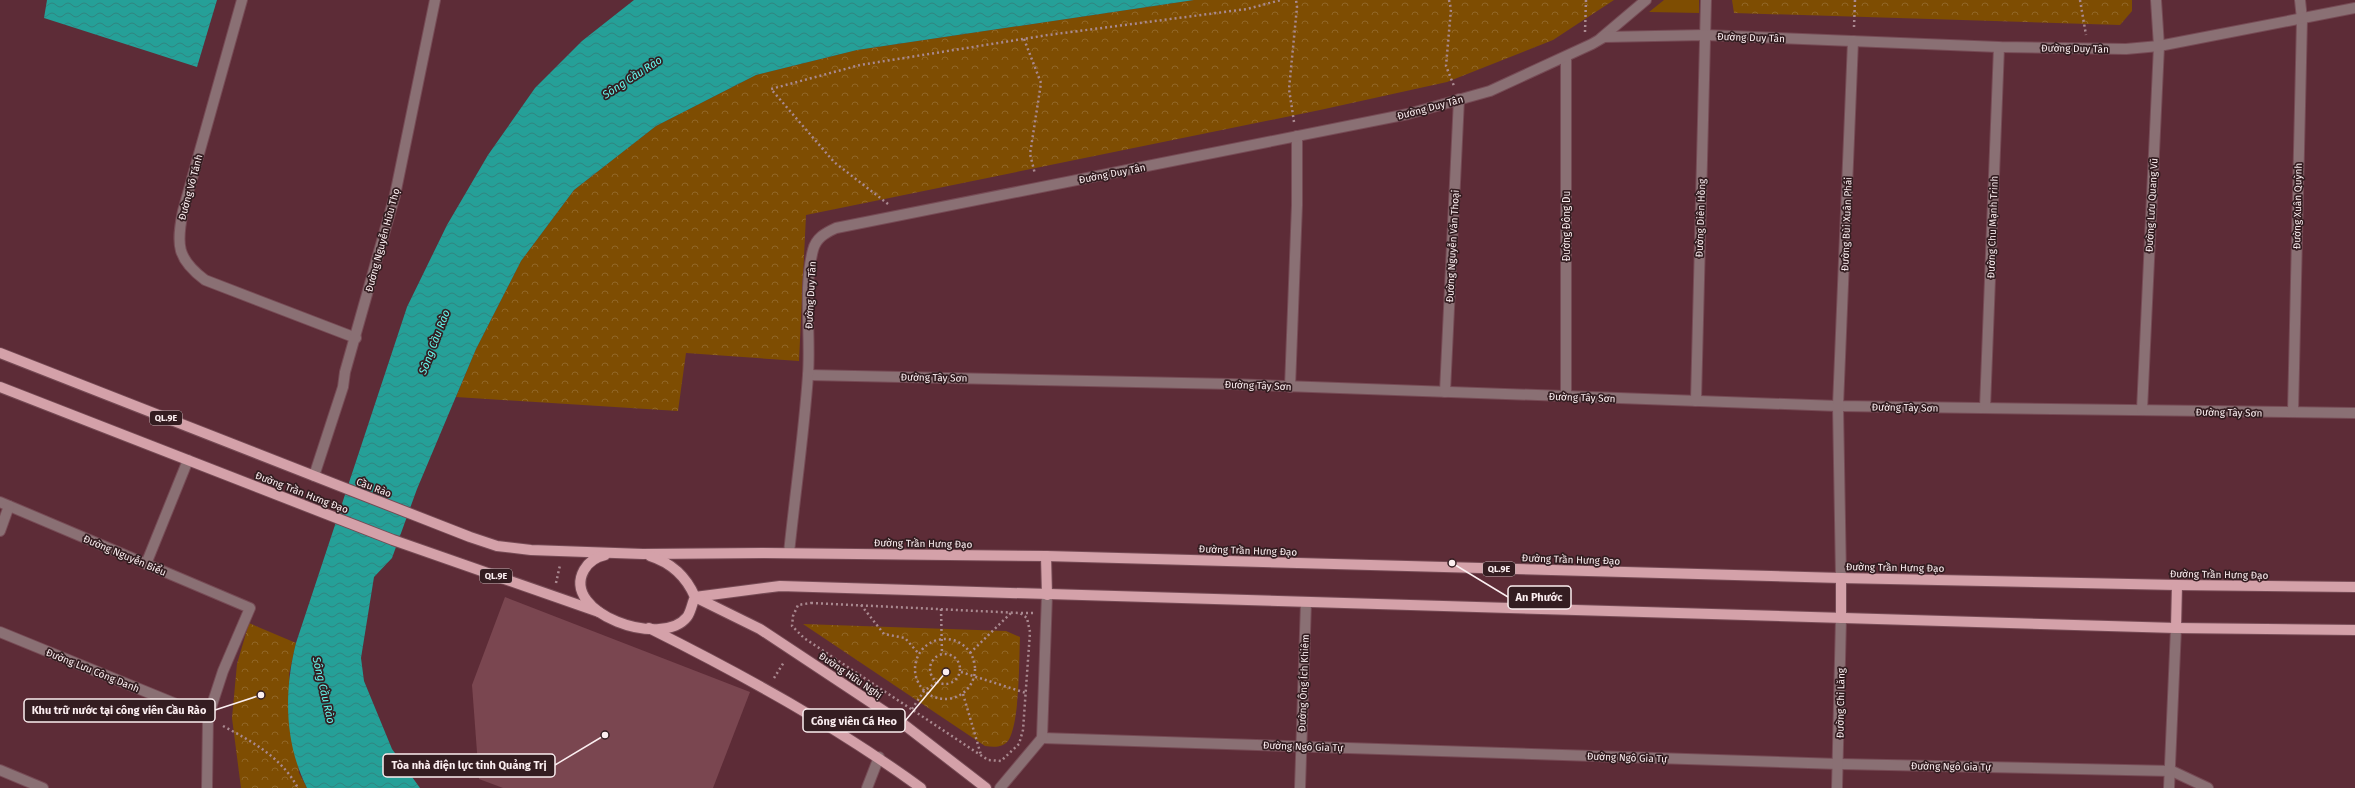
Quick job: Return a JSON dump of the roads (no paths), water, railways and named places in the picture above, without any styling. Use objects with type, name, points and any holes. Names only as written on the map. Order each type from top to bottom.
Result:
[{"type":"main road","name":"Đường Trần Hưng Đạo","points":[[0,352],[333,484]]},
{"type":"main road","name":"Đường Trần Hưng Đạo","points":[[0,387],[322,513],[393,540],[599,612],[622,624],[663,629],[681,623],[688,616],[694,597],[689,584],[681,573],[670,565],[643,554]]},
{"type":"main road","name":"Cầu Rào","points":[[333,484],[407,513]]},
{"type":"main road","name":"Đường Trần Hưng Đạo","points":[[407,513],[497,546],[613,553],[1046,556],[2176,586],[2355,587]]},
{"type":"main road","name":"Đường Trần Hưng Đạo","points":[[599,612],[591,605],[582,589],[581,581],[583,572],[588,564],[597,557],[613,553]]},
{"type":"main road","points":[[1046,556],[1047,595]]},
{"type":"main road","points":[[1841,618],[1842,578]]},
{"type":"main road","points":[[694,597],[780,586],[2176,628],[2355,630]]},
{"type":"main road","points":[[2176,586],[2176,628]]},
{"type":"main road","name":"Đường Hữu Nghị","points":[[694,597],[760,629],[902,723],[986,788]]},
{"type":"main road","points":[[649,628],[722,664],[879,757],[921,788]]},
{"type":"street","name":"Đường Võ Tánh","points":[[242,0],[183,211],[179,230],[183,257],[189,268],[205,280],[356,338]]},
{"type":"street","name":"Đường Nguyễn Hữu Thọ","points":[[314,476],[343,387],[345,372],[356,338],[394,195],[435,0]]},
{"type":"street","points":[[1598,40],[1646,0]]},
{"type":"street","name":"Đường Diên Hồng","points":[[1696,401],[1706,0]]},
{"type":"street","name":"Đường Lưu Quang Vũ","points":[[2142,410],[2159,46],[2156,0]]},
{"type":"street","name":"Đường Xuân Quỳnh","points":[[2293,412],[2302,19],[2300,0]]},
{"type":"street","name":"Đường Duy Tân","points":[[789,554],[808,375],[810,277],[813,251],[816,241],[824,234],[836,228],[1373,122],[1459,100],[1490,90],[1566,57],[1604,37],[1705,35],[1999,47],[2126,49],[2159,46],[2355,8]]},
{"type":"street","name":"Đường Bùi Xuân Phái","points":[[1842,578],[1838,406],[1853,41]]},
{"type":"street","name":"Đường Chu Mạnh Trinh","points":[[1985,408],[1999,47]]},
{"type":"street","name":"Đường Đông Du","points":[[1566,57],[1566,396]]},
{"type":"street","name":"Đường Nguyễn Văn Thoại","points":[[1445,392],[1459,100]]},
{"type":"street","points":[[1290,387],[1297,205],[1297,136]]},
{"type":"street","name":"Đường Tây Sơn","points":[[808,375],[1290,387],[1838,406],[2355,413]]},
{"type":"street","points":[[146,564],[188,460]]},
{"type":"street","points":[[0,531],[5,504]]},
{"type":"street","name":"Đường Nguyễn Biểu","points":[[5,504],[250,608],[223,670],[208,717]]},
{"type":"street","points":[[1000,788],[1042,738],[1047,595]]},
{"type":"street","name":"Đường Ông Ích Khiêm","points":[[1300,788],[1306,602]]},
{"type":"street","name":"Đường Chi Lăng","points":[[1837,788],[1839,764],[1841,618]]},
{"type":"street","points":[[2169,788],[2172,770],[2176,628]]},
{"type":"street","name":"Đường Lưu Công Danh","points":[[0,632],[208,717]]},
{"type":"street","points":[[207,788],[208,717]]},
{"type":"street","name":"Đường Ngô Gia Tự","points":[[1042,738],[1839,764],[2172,770],[2208,788]]},
{"type":"street","points":[[867,788],[879,757]]},
{"type":"street","points":[[0,770],[43,788]]},
{"type":"water","points":[[47,0],[217,0],[197,67],[44,18]]},
{"type":"water","name":"Sông Cầu Rào","points":[[634,0],[1194,0],[857,50],[756,75],[656,126],[574,190],[521,261],[476,349],[417,489],[392,558],[374,577],[361,658],[364,681],[392,749],[420,788],[307,788],[299,771],[290,735],[288,698],[292,661],[296,643],[407,307],[447,225],[488,155],[535,88],[582,41]]},
{"type":"place","name":"An Phước","points":[[1452,563]]},
{"type":"place","name":"Công viên Cá Heo","points":[[946,672]]},
{"type":"place","name":"Khu trữ nước tại công viên Cầu Rào","points":[[261,695]]},
{"type":"place","name":"Tòa nhà điện lực tỉnh Quảng Trị","points":[[605,735]]}]
